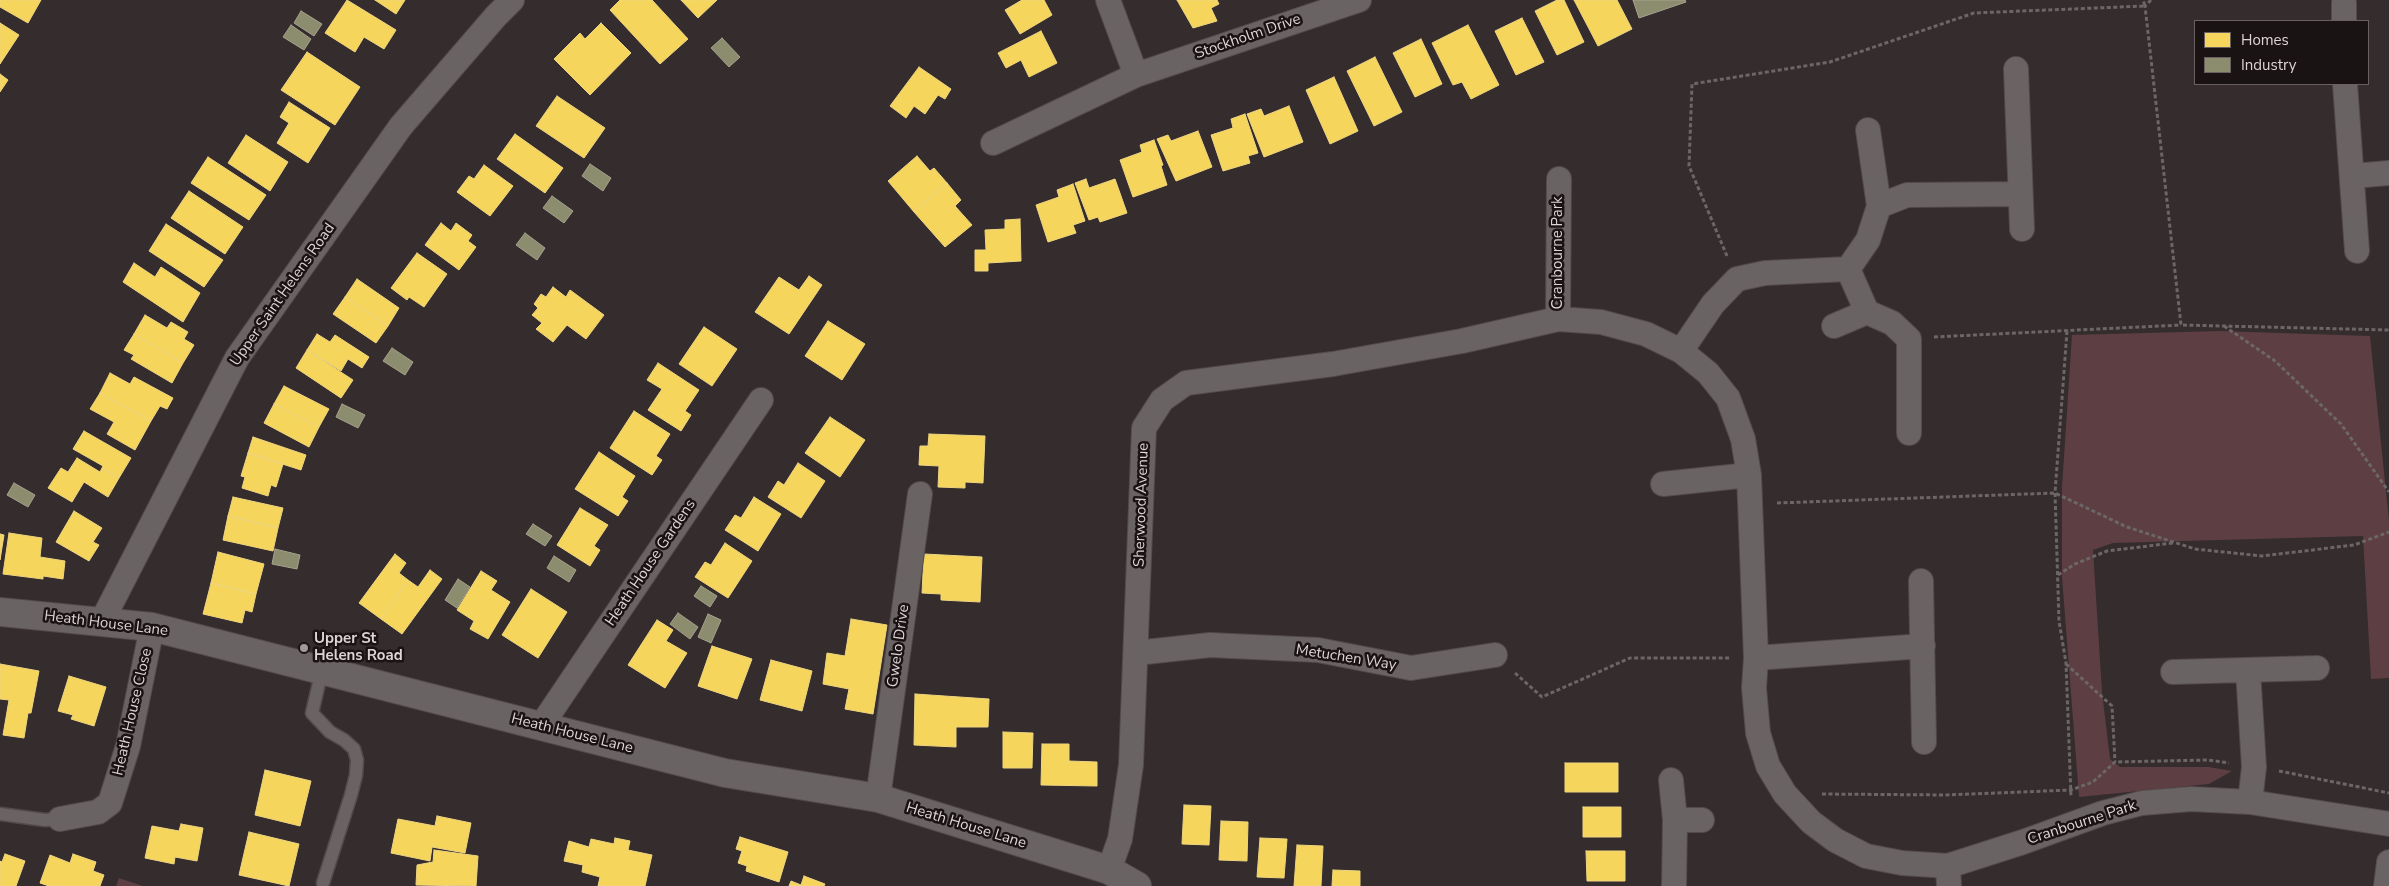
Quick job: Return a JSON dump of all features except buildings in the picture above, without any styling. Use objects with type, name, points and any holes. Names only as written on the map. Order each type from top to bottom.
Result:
[{"type":"street","name":"Upper Saint Helens Road","points":[[101,622],[237,358],[401,126],[512,0]]},
{"type":"street","points":[[1108,0],[1136,75]]},
{"type":"street","name":"Stockholm Drive","points":[[993,143],[1136,75],[1360,0]]},
{"type":"street","points":[[2016,69],[2022,229]]},
{"type":"street","points":[[2345,85],[2357,251]]},
{"type":"street","points":[[1848,269],[1868,240],[1879,206],[1868,130]]},
{"type":"street","points":[[2353,176],[2389,173]]},
{"type":"street","name":"Cranbourne Park","points":[[1559,178],[1558,319],[1601,322],[1646,334],[1681,351],[1708,373],[1728,398],[1743,439],[1750,474],[1756,658],[1754,688],[1758,733],[1768,766],[1785,794],[1811,822],[1834,840],[1866,856],[1902,863],[1949,876],[2103,813],[2142,803],[2192,799],[2250,802],[2389,824]]},
{"type":"street","points":[[1879,206],[1907,195],[2020,194]]},
{"type":"street","points":[[1681,351],[1713,304],[1737,279],[1765,273],[1848,269]]},
{"type":"street","points":[[1848,269],[1867,312],[1892,323],[1910,339],[1910,433]]},
{"type":"street","points":[[1834,326],[1867,312]]},
{"type":"street","name":"Sherwood Avenue","points":[[1109,870],[1120,839],[1131,765],[1144,428],[1162,400],[1186,383],[1333,364],[1462,342],[1558,319]]},
{"type":"street","name":"Heath House Gardens","points":[[541,726],[761,400]]},
{"type":"street","points":[[1663,484],[1750,474]]},
{"type":"street","name":"Gwelo Drive","points":[[878,798],[920,494]]},
{"type":"street","points":[[1921,581],[1924,742]]},
{"type":"street","name":"Heath House Lane","points":[[0,612],[152,627],[725,773],[878,798],[1109,870],[1137,886]]},
{"type":"street","name":"Heath House Close","points":[[60,819],[98,812],[110,803],[128,746],[152,627]]},
{"type":"street","name":"Metuchen Way","points":[[1136,653],[1210,645],[1318,650],[1410,668],[1495,655]]},
{"type":"street","points":[[1756,658],[1923,646]]},
{"type":"street","points":[[2174,672],[2317,668]]},
{"type":"street","points":[[2248,671],[2254,767],[2250,802]]},
{"type":"street","points":[[1670,780],[1675,820],[1674,886]]},
{"type":"street","points":[[1675,820],[1702,820]]},
{"type":"street","points":[[2386,886],[2389,862]]},
{"type":"lane","points":[[322,670],[312,713],[330,732],[344,740],[354,749],[357,760],[356,775],[351,795],[323,883]]},
{"type":"lane","points":[[0,814],[45,820],[60,819]]},
{"type":"path","points":[[2143,0],[2181,325]]},
{"type":"path","points":[[1737,279],[1689,166],[1692,84],[1830,62],[1974,13],[2145,6],[2152,0]]},
{"type":"path","points":[[1910,339],[2181,325],[2389,330]]},
{"type":"path","points":[[2223,326],[2275,361],[2341,424],[2389,492]]},
{"type":"path","points":[[2067,331],[2055,493],[2059,621],[2066,664],[2072,825]]},
{"type":"path","points":[[1750,504],[2055,493],[2127,527],[2195,549],[2262,556],[2354,545],[2389,532]]},
{"type":"path","points":[[2057,575],[2075,564],[2107,551],[2175,542]]},
{"type":"path","points":[[1495,655],[1542,697],[1630,658],[1756,658]]},
{"type":"path","points":[[2066,664],[2112,706],[2115,762]]},
{"type":"path","points":[[1785,794],[1946,795],[2071,790]]},
{"type":"shaded area","points":[[2220,331],[2370,336],[2389,521],[2389,678],[2371,679],[2363,536],[2113,543],[2093,550],[2102,692],[2110,759],[2120,767],[2209,767],[2232,771],[2209,784],[2079,797],[2062,577],[2062,487],[2072,335]]},
{"type":"shaded area","points":[[119,878],[143,886],[116,886]]},
{"type":"place","name":"Upper St Helens Road","points":[[304,648]]}]
